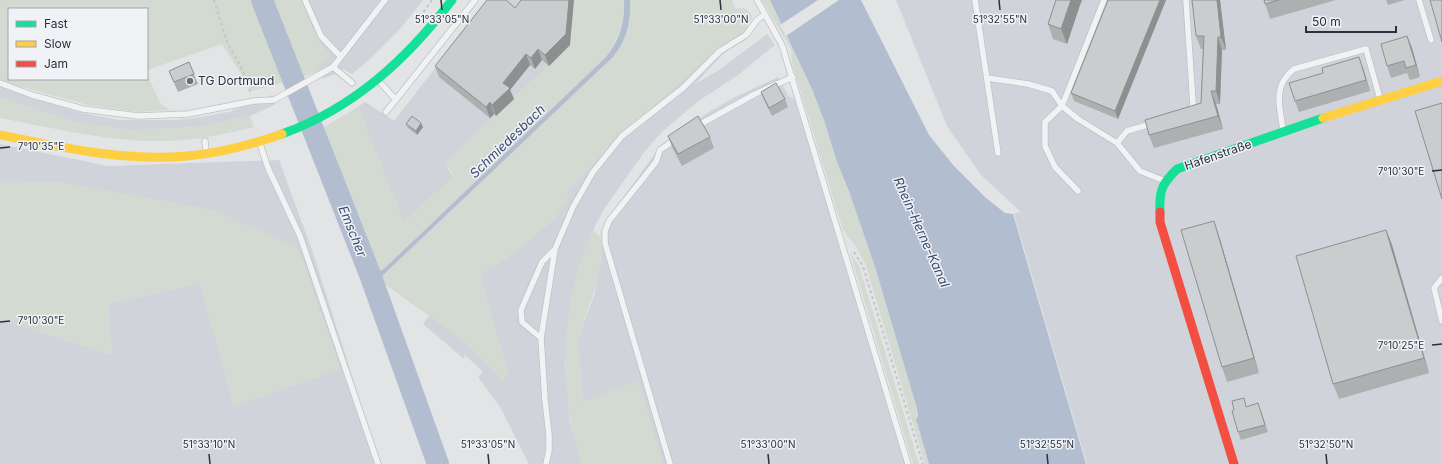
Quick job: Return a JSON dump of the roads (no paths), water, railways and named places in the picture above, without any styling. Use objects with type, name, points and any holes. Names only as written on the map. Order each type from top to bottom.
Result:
[{"type":"street","points":[[0,135],[102,153],[154,157],[206,153],[259,142],[287,132],[336,108],[378,80],[417,44],[452,0]]},
{"type":"street","name":"Hafenstraße","points":[[1165,181],[1177,169],[1284,131],[1442,81]]},
{"type":"street","points":[[1165,181],[1159,194],[1160,222],[1234,464]]},
{"type":"lane","points":[[305,0],[321,36],[341,57]]},
{"type":"lane","points":[[0,83],[32,95],[83,109],[138,116],[188,114],[254,100],[274,100],[333,67],[385,0]]},
{"type":"lane","points":[[386,112],[474,0]]},
{"type":"lane","points":[[758,0],[782,45],[793,77],[908,464]]},
{"type":"lane","points":[[975,0],[998,153]]},
{"type":"lane","points":[[1078,191],[1055,167],[1045,146],[1045,122],[1062,106],[1104,0]]},
{"type":"lane","points":[[1182,114],[1189,112],[1193,104],[1186,0]]},
{"type":"lane","points":[[1419,0],[1431,40]]},
{"type":"lane","points":[[546,464],[549,450],[549,435],[541,338],[555,249],[572,207],[593,172],[622,136],[683,88],[720,51],[746,35],[757,20],[766,14]]},
{"type":"lane","points":[[1284,131],[1279,99],[1280,86],[1285,76],[1294,69],[1366,49],[1380,100]]},
{"type":"lane","points":[[333,67],[352,83]]},
{"type":"lane","points":[[690,130],[755,94],[793,77]]},
{"type":"lane","points":[[987,78],[1028,84],[1052,91],[1062,106],[1078,119],[1117,143],[1140,171],[1165,181]]},
{"type":"lane","points":[[378,80],[396,100]]},
{"type":"lane","points":[[1117,143],[1127,131],[1161,121]]},
{"type":"lane","points":[[670,464],[605,242],[605,231],[609,221],[656,162],[660,150],[684,134]]},
{"type":"lane","points":[[205,141],[206,153]]},
{"type":"lane","points":[[259,142],[268,168],[300,236],[378,464]]},
{"type":"lane","points":[[541,338],[522,322],[521,310],[542,262],[555,249]]},
{"type":"lane","points":[[1442,278],[1434,288],[1442,321]]},
{"type":"water","points":[[624,0],[630,0],[629,23],[622,44],[613,57],[381,277],[379,271],[384,269],[606,57],[615,44],[621,30],[624,16]]},
{"type":"water","name":"Rhein-Herne-Kanal","points":[[770,0],[861,0],[929,135],[954,166],[985,197],[1005,213],[1013,214],[1086,464],[929,464],[916,419],[918,416],[916,405],[875,267],[849,191],[837,162],[825,123],[812,89]]},
{"type":"waterway","name":"Emscher","points":[[262,0],[371,277],[438,464]]},
{"type":"waterway","name":"Schmiedesbach","points":[[371,277],[384,272]]},
{"type":"place","name":"TG Dortmund","points":[[190,81]]}]
